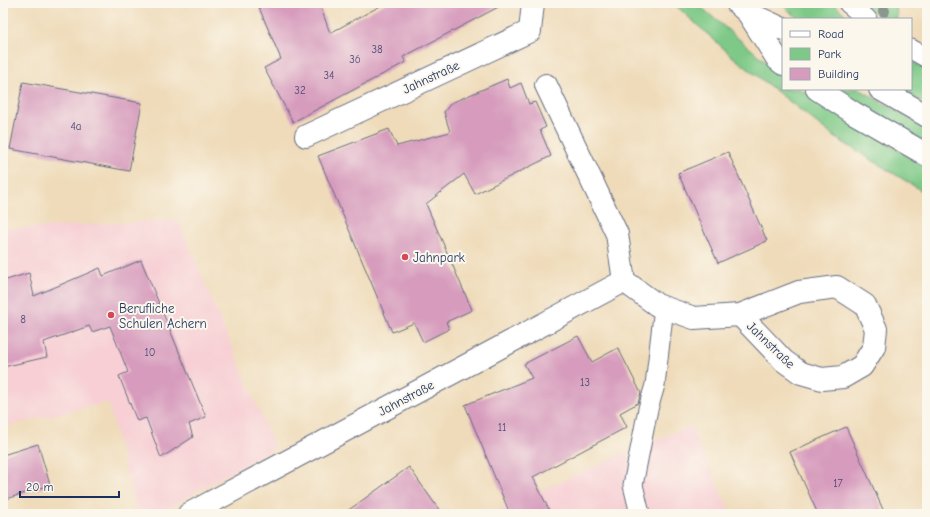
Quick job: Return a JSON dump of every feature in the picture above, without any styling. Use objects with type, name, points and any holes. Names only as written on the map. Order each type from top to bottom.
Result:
[{"type":"street","name":"Jahnstraße","points":[[306,136],[530,31],[532,3]]},
{"type":"street","points":[[742,8],[782,28]]},
{"type":"street","points":[[742,8],[778,60],[782,63]]},
{"type":"street","points":[[546,84],[617,234],[624,281]]},
{"type":"street","points":[[818,90],[854,114],[927,155]]},
{"type":"street","points":[[882,90],[927,116]]},
{"type":"street","name":"Jahnstraße","points":[[189,514],[624,281],[658,305],[694,318],[740,315],[799,292],[836,287],[865,305],[876,329],[874,347],[862,366],[843,377],[822,379],[801,373],[784,361],[740,315]]},
{"type":"lane","points":[[848,3],[866,18]]},
{"type":"lane","points":[[912,50],[927,58]]},
{"type":"lane","points":[[640,514],[633,485],[648,409],[655,385],[664,307]]},
{"type":"shaded area","name":"Berufliche Schulen Achern","points":[[178,220],[275,448],[157,514],[137,514],[108,402],[3,427],[3,229]]},
{"type":"shaded area","points":[[690,426],[731,514],[490,514],[627,452]]},
{"type":"green space","points":[[673,3],[696,3],[782,75],[782,90],[802,90],[927,168],[927,194],[836,138],[733,57]]},
{"type":"green space","points":[[780,3],[833,3],[849,18],[798,18]]},
{"type":"green space","points":[[862,3],[896,3],[897,18],[882,18]]},
{"type":"green space","points":[[912,62],[927,70],[927,105],[902,90],[912,90]]},
{"type":"green space","points":[[838,90],[861,90],[927,128],[927,143],[864,107]]},
{"type":"building","points":[[257,3],[319,3],[330,33],[386,3],[506,3],[403,57],[406,62],[293,122],[264,68],[281,59]]},
{"type":"building","name":"Jahnpark","points":[[507,79],[510,88],[521,83],[529,104],[535,102],[546,127],[540,130],[551,156],[475,194],[464,174],[426,204],[472,310],[446,322],[449,329],[423,342],[414,323],[392,332],[318,156],[389,129],[397,146],[450,132],[444,112],[451,103]]},
{"type":"building","points":[[23,82],[142,103],[129,171],[10,149]]},
{"type":"building","points":[[728,152],[767,241],[718,263],[678,173]]},
{"type":"building","points":[[141,260],[206,417],[189,424],[193,437],[161,458],[146,418],[137,421],[119,376],[128,372],[110,326],[92,332],[89,326],[44,342],[47,357],[3,367],[3,281],[29,273],[34,296],[100,268],[103,276]]},
{"type":"building","points":[[578,336],[592,362],[618,348],[641,393],[638,403],[620,413],[627,427],[533,477],[551,514],[510,514],[465,405],[532,378],[524,364]]},
{"type":"building","points":[[846,427],[885,514],[818,514],[790,452]]},
{"type":"building","points":[[38,444],[50,485],[3,500],[3,455]]},
{"type":"building","points":[[409,467],[442,514],[343,514]]},
{"type":"place","name":"Jahnpark","points":[[405,257]]},
{"type":"place","name":"Berufliche Schulen Achern","points":[[111,315]]}]
